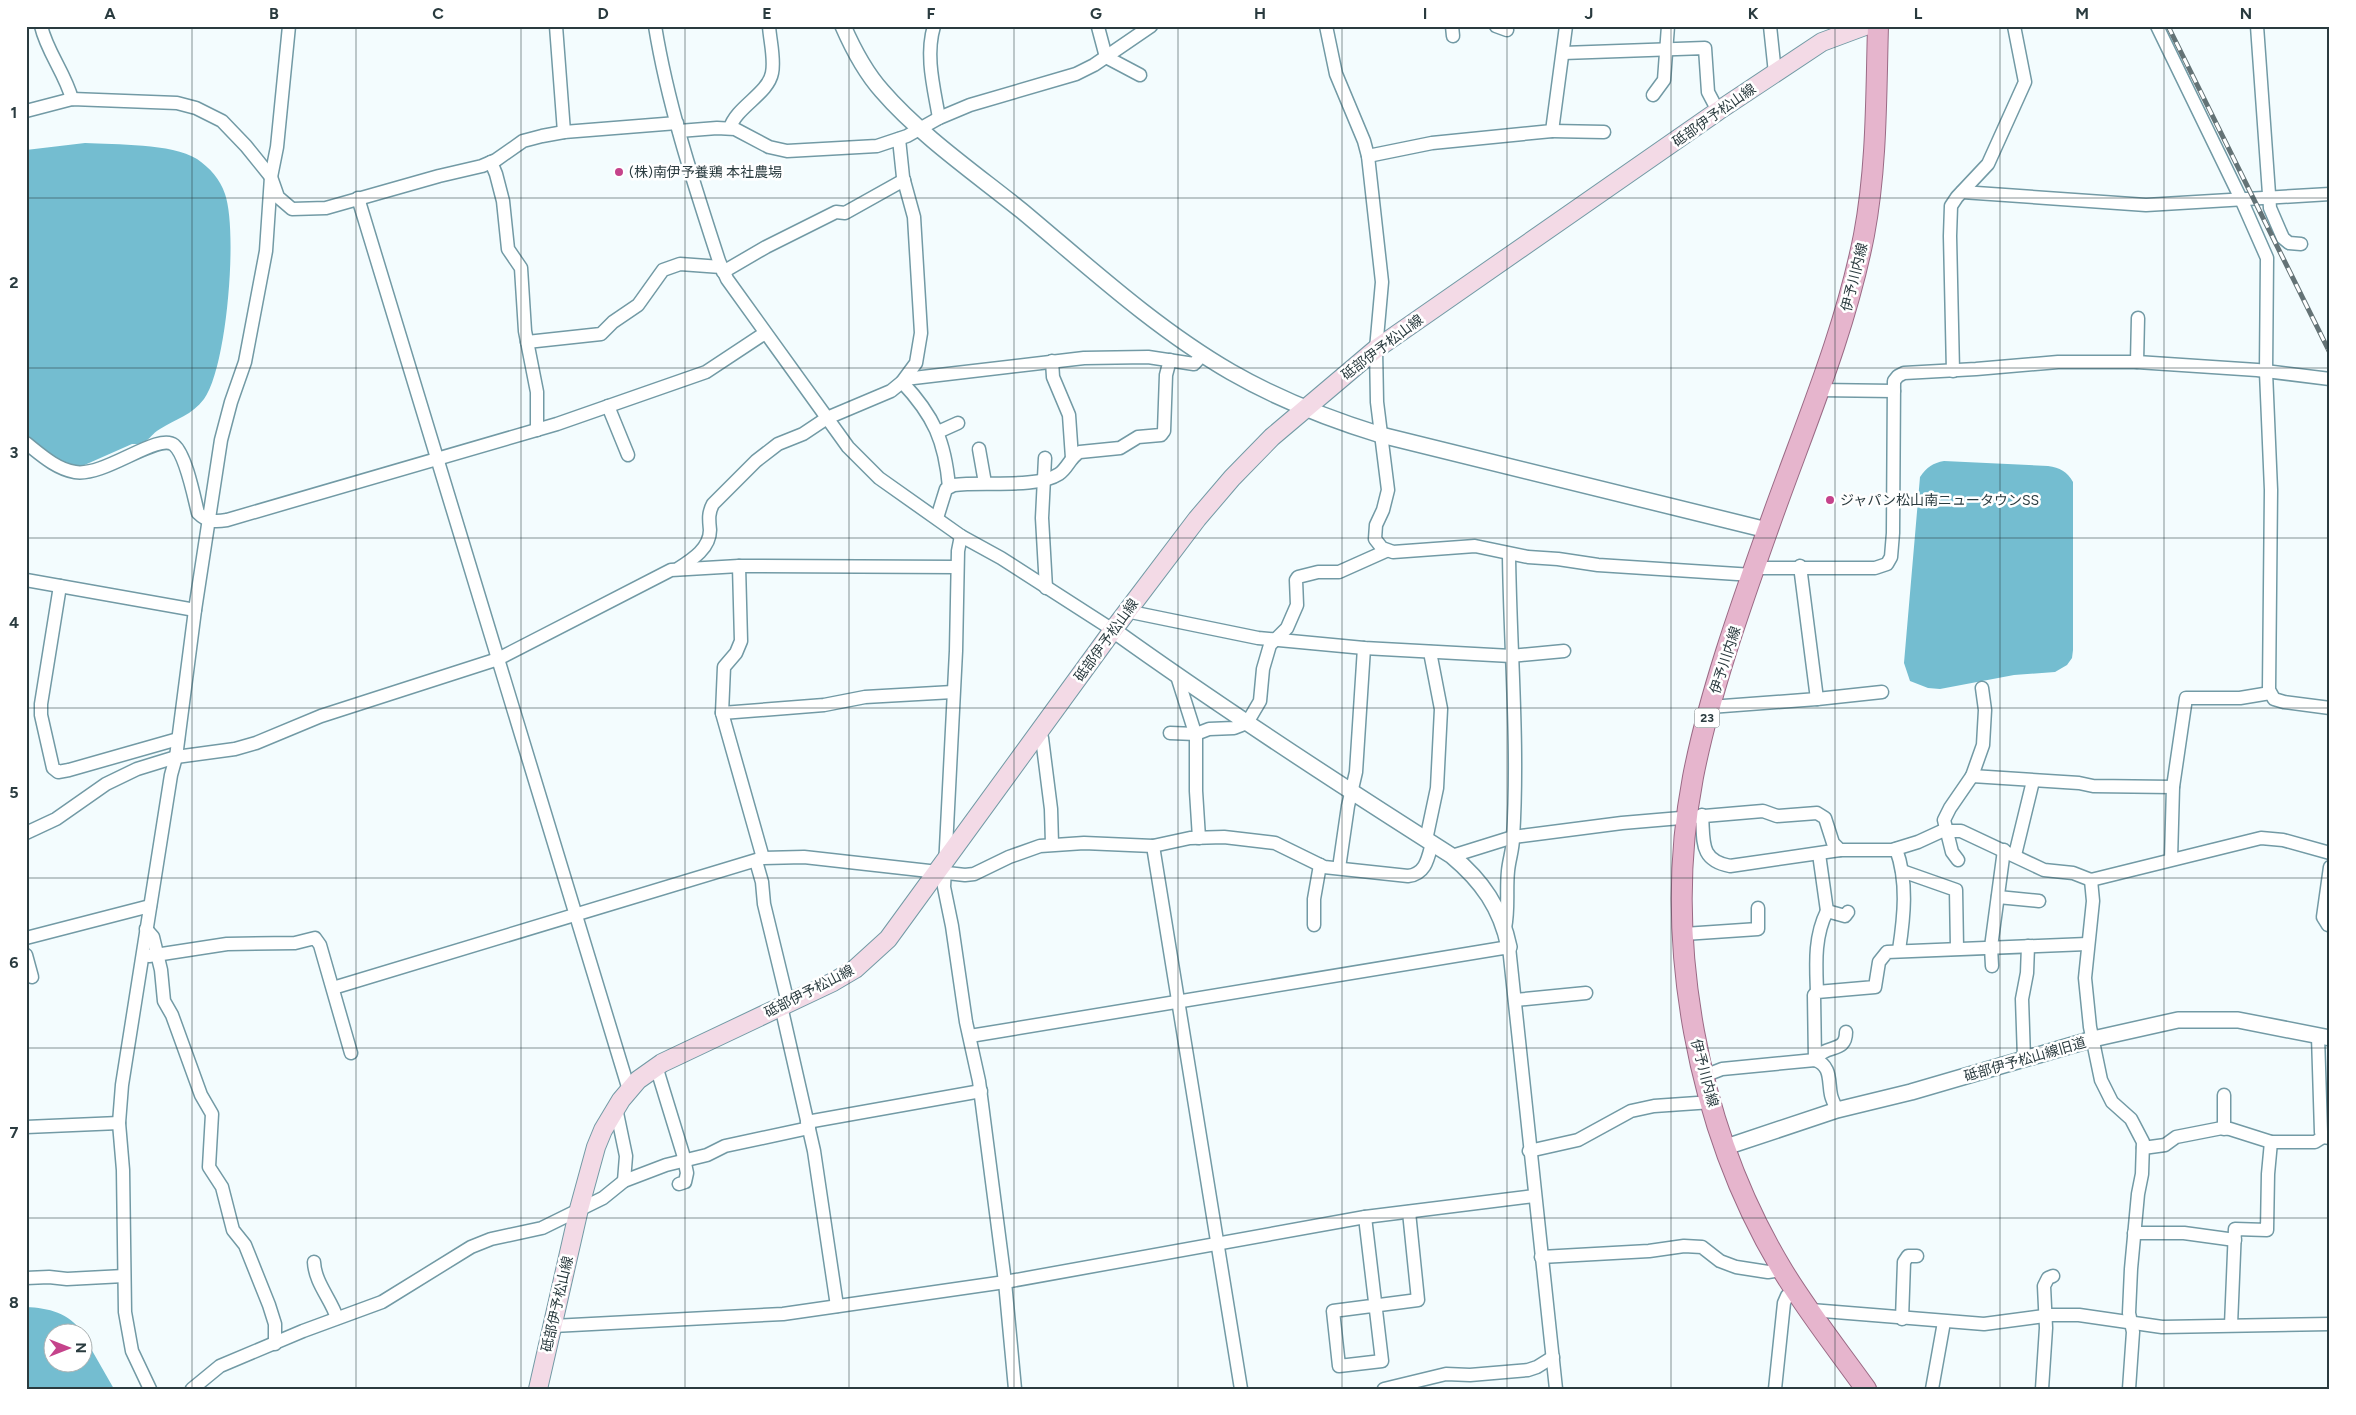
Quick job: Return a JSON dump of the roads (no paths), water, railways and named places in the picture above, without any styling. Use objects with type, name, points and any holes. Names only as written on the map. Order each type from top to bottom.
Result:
[{"type":"main road","name":"砥部伊予松山線","points":[[538,1389],[579,1209],[596,1148],[603,1130],[629,1090],[656,1066],[833,982],[870,957],[888,939],[943,869],[1126,611],[1197,519],[1232,478],[1272,437],[1305,407],[1376,349],[1774,73],[1822,42],[1866,26]]},
{"type":"main road","name":"伊予川内線","points":[[1866,1389],[1782,1270],[1754,1216],[1726,1147],[1704,1076],[1686,986],[1683,875],[1695,816],[1692,780],[1710,707],[1767,530],[1841,328],[1854,282],[1870,198],[1876,124],[1878,26]]},
{"type":"street","points":[[41,26],[47,43],[69,85],[72,99]]},
{"type":"street","points":[[150,1389],[132,1351],[128,1332],[124,1276],[123,1170],[119,1123],[122,1085],[146,929],[176,757],[195,610],[221,440],[231,402],[245,362],[259,295],[270,220],[271,177],[277,147],[289,26]]},
{"type":"street","points":[[556,26],[564,132]]},
{"type":"street","points":[[656,26],[661,61],[678,127],[722,269],[738,298],[800,378],[848,447],[879,478],[962,536],[1001,558],[1113,630],[1176,676],[1452,856],[1470,871],[1491,898],[1505,928],[1510,947],[1534,1196],[1556,1389]]},
{"type":"street","points":[[730,128],[734,118],[771,78],[773,64],[769,26]]},
{"type":"street","points":[[843,26],[859,58],[881,90],[920,129],[1164,327],[1203,354],[1264,390],[1338,422],[1380,434],[1767,530]]},
{"type":"street","points":[[934,26],[930,56],[939,118]]},
{"type":"street","points":[[1099,26],[1106,57],[1140,75]]},
{"type":"street","points":[[26,111],[72,99],[176,103],[196,108],[222,122],[260,161],[271,177],[278,197],[292,209],[326,208],[482,166],[523,141],[564,132],[678,127],[730,128],[770,147],[787,151],[861,148],[899,139],[939,118],[970,106],[1076,74],[1106,57],[1151,26]]},
{"type":"street","points":[[1326,26],[1338,83],[1364,141],[1368,156],[1382,282],[1376,349],[1378,422],[1388,490],[1384,510],[1376,525],[1375,539],[1377,544],[1386,551]]},
{"type":"street","points":[[1552,130],[1566,26]]},
{"type":"street","points":[[1653,95],[1664,80],[1668,26]]},
{"type":"street","points":[[1770,26],[1774,73]]},
{"type":"street","points":[[1953,371],[1950,218],[1952,206],[1962,192],[1988,164],[2025,82],[2014,26]]},
{"type":"street","points":[[2157,26],[2241,199],[2267,258],[2266,372],[2271,490],[2268,685],[2270,693],[2274,699],[2284,702],[2330,708]]},
{"type":"street","points":[[2257,26],[2272,217],[2283,238],[2290,243],[2301,244]]},
{"type":"street","points":[[1563,53],[1705,48],[1708,92],[1718,112]]},
{"type":"street","points":[[1368,156],[1432,143],[1552,130],[1604,132]]},
{"type":"street","points":[[26,833],[56,819],[121,776],[176,757],[235,749],[256,743],[321,716],[498,659],[664,573],[678,568],[703,550],[708,541],[709,511],[712,504],[765,453],[778,444],[803,434],[827,418],[891,391],[903,381],[916,363],[921,333],[914,216],[904,180],[899,139]]},
{"type":"street","points":[[491,162],[504,201],[508,249],[521,268],[522,311],[537,392],[537,430]]},
{"type":"street","points":[[527,342],[601,334],[613,322],[638,305],[663,270],[680,264],[722,269],[836,212],[845,213],[904,180]]},
{"type":"street","points":[[1962,192],[2146,205],[2330,194]]},
{"type":"street","points":[[358,198],[629,1090]]},
{"type":"street","points":[[2137,362],[2138,318]]},
{"type":"street","points":[[26,443],[59,467],[75,472],[91,472],[106,468],[162,441],[173,444],[181,453],[198,513],[204,519],[210,521],[227,520],[537,430],[706,372],[765,333]]},
{"type":"street","points":[[903,381],[1052,361],[1119,357],[1148,357],[1194,364],[1203,354]]},
{"type":"street","points":[[937,518],[946,489],[949,487],[964,484],[1043,480],[1059,474],[1066,468],[1072,458],[1080,452],[1120,448],[1138,437],[1161,434],[1164,431],[1166,374],[1170,360]]},
{"type":"street","points":[[1052,361],[1053,377],[1069,415],[1072,458]]},
{"type":"street","points":[[1170,732],[1196,734],[1208,729],[1234,728],[1247,723],[1260,701],[1263,669],[1274,639],[1287,628],[1295,612],[1297,605],[1296,580],[1298,577],[1318,572],[1339,572],[1386,551],[1475,546],[1509,554],[1598,565],[1754,571],[1800,566],[1875,568],[1887,564],[1891,557],[1893,533],[1894,381],[1904,373],[2058,362],[2137,362],[2330,379]]},
{"type":"street","points":[[903,381],[918,400],[938,432],[945,454],[949,487]]},
{"type":"street","points":[[1819,390],[1894,391]]},
{"type":"street","points":[[608,406],[628,455]]},
{"type":"street","points":[[938,432],[958,422]]},
{"type":"street","points":[[979,449],[985,483]]},
{"type":"street","points":[[1045,458],[1042,518],[1046,588]]},
{"type":"street","points":[[962,536],[958,551],[957,567],[953,692],[943,869],[945,898],[952,926],[958,971],[981,1091],[1005,1282],[1015,1389]]},
{"type":"street","points":[[1505,928],[1508,914],[1508,868],[1513,837],[1515,728],[1511,656],[1509,554]]},
{"type":"street","points":[[678,568],[738,566],[957,567]]},
{"type":"street","points":[[738,566],[741,640],[736,653],[724,667],[722,713],[760,859],[764,904],[808,1125],[838,1306]]},
{"type":"street","points":[[1800,566],[1817,699]]},
{"type":"street","points":[[26,580],[195,610]]},
{"type":"street","points":[[60,586],[41,704],[43,724],[53,768],[58,772],[69,770],[178,739]]},
{"type":"street","points":[[1126,611],[1196,627],[1274,639],[1364,648],[1511,656],[1564,651]]},
{"type":"street","points":[[1339,868],[1351,791],[1356,772],[1364,648]]},
{"type":"street","points":[[333,988],[760,859],[804,857],[943,869],[965,876],[974,874],[1029,849],[1052,844],[1084,843],[1153,846],[1199,838],[1224,837],[1276,843],[1320,866],[1398,876],[1415,876],[1426,865],[1437,788],[1441,709],[1430,652]]},
{"type":"street","points":[[1176,676],[1196,734],[1199,838]]},
{"type":"street","points":[[1958,860],[1952,852],[1945,830],[1946,815],[1972,776],[1983,745],[1982,688]]},
{"type":"street","points":[[722,713],[824,705],[864,697],[953,692]]},
{"type":"street","points":[[1710,707],[1882,692]]},
{"type":"street","points":[[2171,859],[2173,787],[2186,698],[2240,698],[2270,693]]},
{"type":"street","points":[[1037,735],[1042,738],[1051,810],[1052,844]]},
{"type":"street","points":[[1972,776],[2079,783],[2093,786],[2173,787]]},
{"type":"street","points":[[1992,966],[1991,947],[1998,897],[2010,852],[2033,781]]},
{"type":"street","points":[[1452,856],[1513,837],[1695,816],[1763,811],[1777,816],[1817,813],[1825,818],[1833,844],[1840,850]]},
{"type":"street","points":[[1695,816],[1706,853],[1712,861],[1730,866],[1840,850],[1896,849],[1945,830],[1961,831],[2010,852],[2044,870],[2073,873],[2091,880],[2261,838],[2283,840],[2330,853]]},
{"type":"street","points":[[1153,846],[1241,1389]]},
{"type":"street","points":[[1896,849],[1902,871],[1903,925],[1899,950]]},
{"type":"street","points":[[1815,1060],[1817,1046],[1814,995],[1817,992],[1817,945],[1820,927],[1827,911],[1819,854]]},
{"type":"street","points":[[1314,925],[1314,899],[1320,866]]},
{"type":"street","points":[[2328,925],[2323,917],[2330,867]]},
{"type":"street","points":[[1902,871],[1956,890],[1957,948]]},
{"type":"street","points":[[2091,880],[2093,901],[2087,944],[2085,978],[2093,1039],[2101,1080],[2106,1092],[2112,1102],[2131,1120],[2139,1133],[2143,1148],[2142,1174],[2134,1233],[2130,1321],[2134,1332],[2129,1389]]},
{"type":"street","points":[[1998,897],[2039,901]]},
{"type":"street","points":[[26,938],[150,906]]},
{"type":"street","points":[[1684,934],[1758,929],[1758,908]]},
{"type":"street","points":[[1827,911],[1845,916],[1848,912]]},
{"type":"street","points":[[146,929],[153,937],[161,970],[164,1001],[172,1015],[201,1095],[212,1114],[209,1168],[222,1187],[233,1230],[244,1245],[269,1305],[275,1324],[275,1344]]},
{"type":"street","points":[[142,957],[227,944],[295,943],[315,938],[320,945],[351,1053]]},
{"type":"street","points":[[1817,992],[1875,987],[1882,957],[1887,952],[1899,950],[2087,944]]},
{"type":"street","points":[[2024,1058],[2022,999],[2027,973],[2028,946]]},
{"type":"street","points":[[970,1036],[1179,1000],[1510,947]]},
{"type":"street","points":[[26,955],[32,977]]},
{"type":"street","points":[[1515,1000],[1586,993]]},
{"type":"street","name":"砥部伊予松山線旧道","points":[[1726,1147],[1838,1110],[1911,1092],[2093,1039],[2178,1020],[2238,1020],[2324,1037]]},
{"type":"street","points":[[1815,1060],[1820,1053],[1843,1045],[1846,1040],[1846,1032]]},
{"type":"street","points":[[2143,1148],[2165,1145],[2176,1137],[2224,1129],[2271,1142],[2315,1142],[2326,1138],[2324,1037]]},
{"type":"street","points":[[1704,1076],[1722,1068],[1815,1060],[1826,1067],[1830,1076],[1831,1096],[1838,1110]]},
{"type":"street","points":[[656,1066],[669,1104],[687,1178],[685,1182],[679,1184]]},
{"type":"street","points":[[192,1389],[220,1366],[382,1302],[471,1247],[491,1239],[542,1228],[603,1198],[624,1181],[666,1165],[707,1155],[725,1146],[808,1125],[981,1091]]},
{"type":"street","points":[[2224,1095],[2224,1129]]},
{"type":"street","points":[[1530,1151],[1578,1140],[1631,1111],[1654,1106],[1712,1102]]},
{"type":"street","points":[[616,1108],[626,1156],[624,1181]]},
{"type":"street","points":[[26,1127],[119,1123]]},
{"type":"street","points":[[2231,1325],[2235,1229],[2267,1230],[2268,1174],[2271,1142]]},
{"type":"street","points":[[552,1326],[783,1314],[1005,1282],[1217,1246],[1365,1217],[1534,1196]]},
{"type":"street","points":[[1365,1217],[1376,1305],[1382,1361],[1339,1366],[1333,1311],[1376,1305],[1418,1300],[1409,1212]]},
{"type":"street","points":[[2134,1233],[2184,1233],[2235,1240]]},
{"type":"street","points":[[1541,1257],[1649,1251],[1684,1246],[1702,1247],[1720,1261],[1736,1267],[1768,1272],[1782,1270]]},
{"type":"street","points":[[1902,1319],[1904,1262],[1908,1256],[1916,1256]]},
{"type":"street","points":[[314,1262],[314,1273],[333,1304],[338,1318]]},
{"type":"street","points":[[26,1278],[49,1277],[67,1279],[124,1276]]},
{"type":"street","points":[[2042,1389],[2045,1317],[2044,1286],[2048,1278],[2053,1276]]},
{"type":"street","points":[[1775,1389],[1784,1303],[1787,1296],[1795,1288]]},
{"type":"street","points":[[1811,1310],[1902,1319],[1984,1324],[2079,1315],[2162,1327],[2330,1324]]},
{"type":"street","points":[[1932,1389],[1944,1322]]},
{"type":"street","points":[[1384,1389],[1446,1374],[1478,1374],[1528,1370],[1537,1368],[1553,1357]]},
{"type":"water","points":[[85,143],[158,147],[186,154],[206,166],[214,174],[225,194],[229,212],[230,267],[228,299],[219,359],[212,383],[204,399],[189,413],[160,429],[145,442],[132,444],[80,467],[60,462],[26,437],[26,150]]},
{"type":"water","points":[[1944,461],[2048,466],[2063,471],[2073,482],[2073,650],[2072,658],[2067,665],[2055,672],[2014,675],[1940,689],[1928,688],[1910,681],[1904,663],[1920,477],[1930,466]]},
{"type":"water","points":[[26,1307],[50,1310],[65,1316],[73,1322],[42,1322],[42,1372],[92,1372],[92,1350],[114,1389],[26,1389]]},
{"type":"railway","points":[[2168,26],[2330,353]]},
{"type":"place","name":"(株)南伊予養鶏 本社農場","points":[[619,172]]},
{"type":"place","name":"ジャパン松山南ニュータウンSS","points":[[1830,500]]}]
